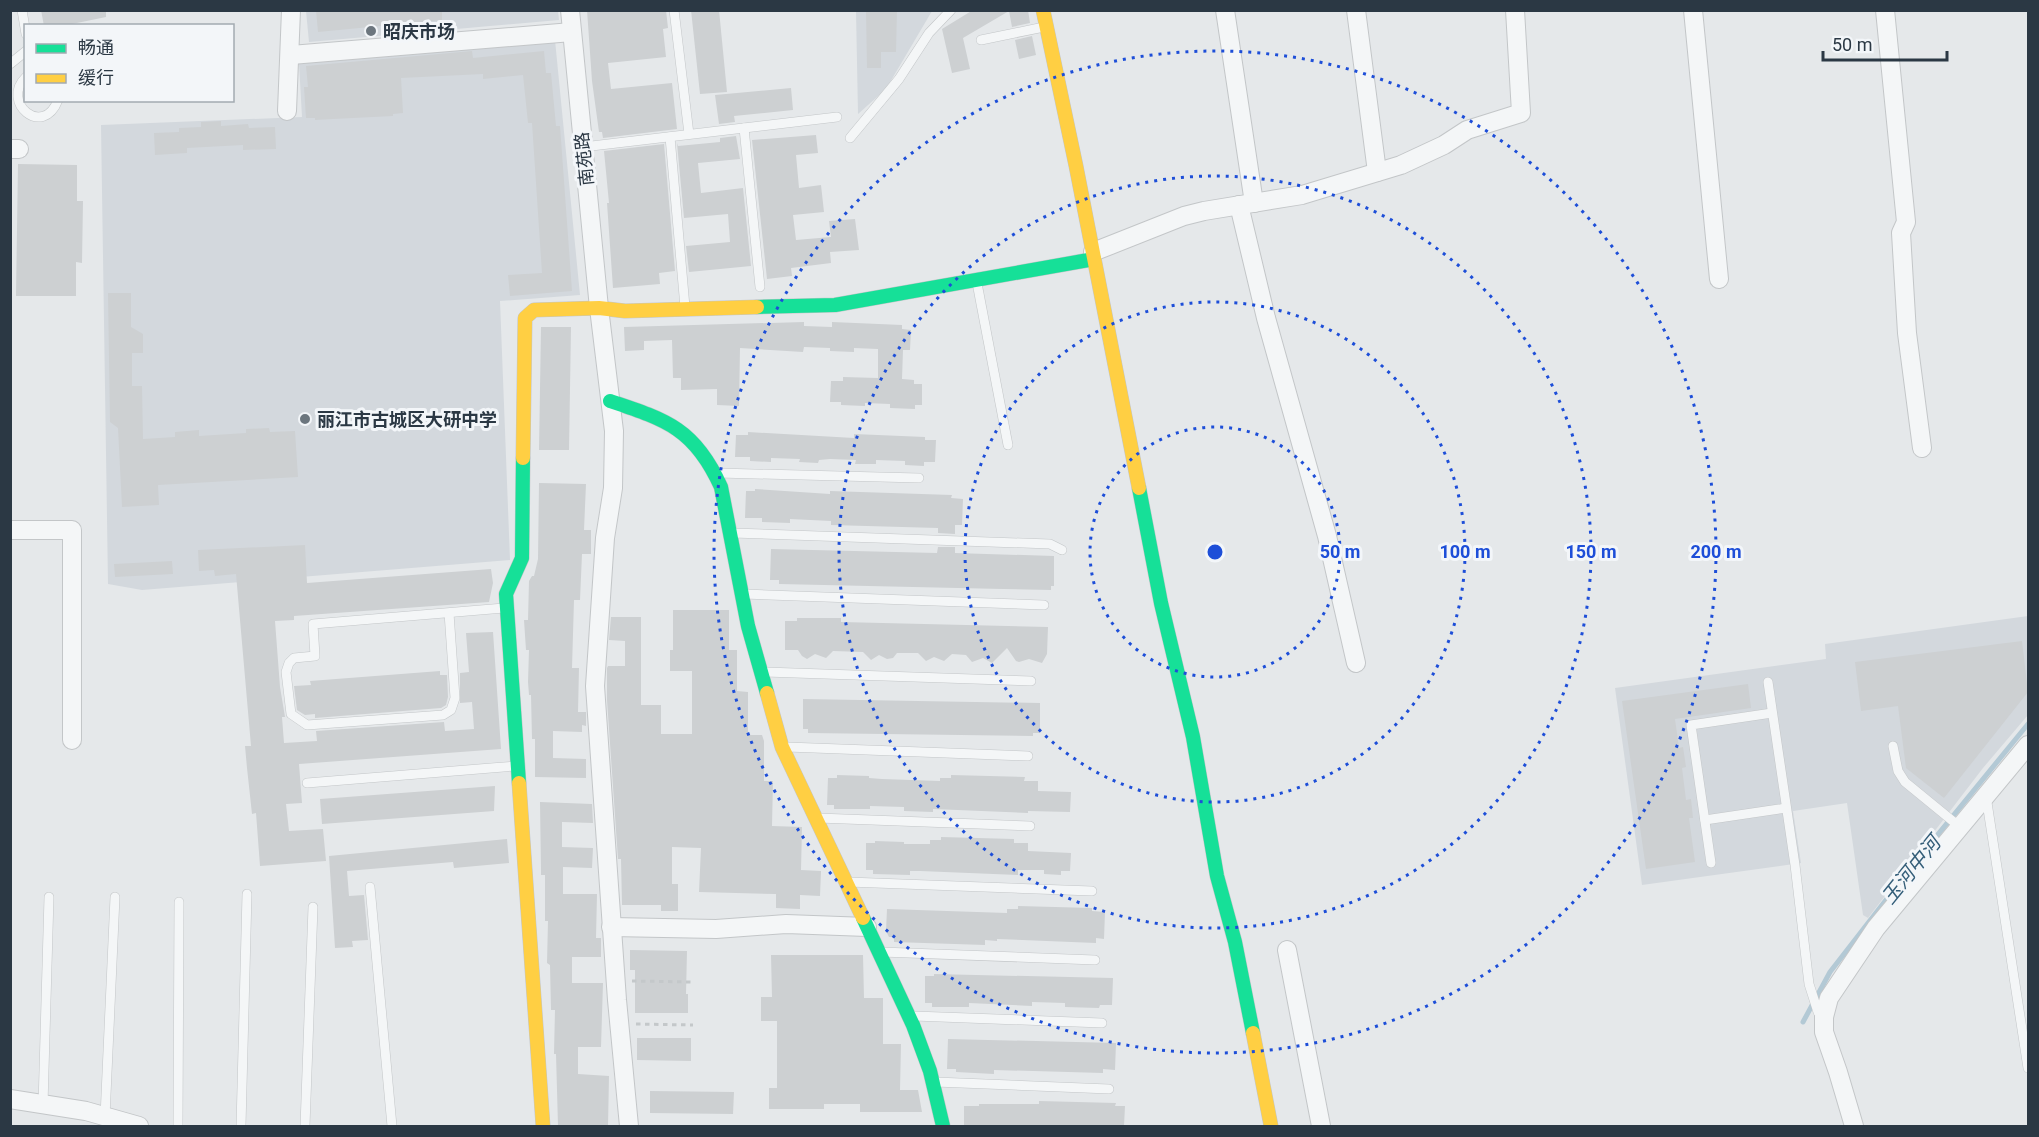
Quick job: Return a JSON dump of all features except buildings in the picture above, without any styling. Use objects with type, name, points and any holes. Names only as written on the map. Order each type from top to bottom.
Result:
[{"type":"street","points":[[287,111],[291,10]]},
{"type":"street","name":"南苑路","points":[[570,10],[599,308],[614,431],[614,471],[605,538],[595,686],[615,981],[629,1126]]},
{"type":"street","points":[[1043,10],[1161,603],[1193,737],[1217,876],[1235,942],[1272,1126]]},
{"type":"street","points":[[1225,10],[1247,204],[1266,318],[1327,536],[1356,663]]},
{"type":"street","points":[[1356,10],[1377,172]]},
{"type":"street","points":[[543,1126],[506,608],[507,588],[519,569],[522,558],[524,321],[528,314],[534,310],[599,308],[625,310],[835,305],[976,281],[1093,255],[1184,216],[1302,195],[1377,172],[1420,157],[1467,130],[1521,112],[1515,10]]},
{"type":"street","points":[[1693,10],[1719,279]]},
{"type":"street","points":[[1885,10],[1906,222],[1901,233],[1907,333],[1922,448]]},
{"type":"street","points":[[291,55],[572,32]]},
{"type":"street","points":[[610,401],[664,420],[677,427],[700,447],[715,473],[721,487],[741,594],[760,672],[782,747],[922,1048],[943,1126]]},
{"type":"street","points":[[10,530],[72,530],[72,740]]},
{"type":"street","points":[[1854,1126],[1824,1032],[1824,1017],[1829,998],[1876,928],[2028,745]]},
{"type":"street","points":[[611,927],[716,929],[786,924],[867,927]]},
{"type":"street","points":[[1287,950],[1321,1126]]},
{"type":"street","points":[[10,1099],[86,1111],[140,1126]]},
{"type":"lane","points":[[674,10],[689,134]]},
{"type":"lane","points":[[850,138],[899,80],[929,33],[951,10]]},
{"type":"lane","points":[[981,40],[1047,27]]},
{"type":"lane","points":[[10,64],[24,53]]},
{"type":"lane","points":[[24,78],[20,81],[15,93],[18,107],[23,112],[29,116],[44,116],[50,113],[57,102]]},
{"type":"lane","points":[[583,147],[837,117]]},
{"type":"lane","points":[[744,128],[760,287]]},
{"type":"lane","points":[[670,137],[686,309]]},
{"type":"lane","points":[[976,281],[1008,445]]},
{"type":"lane","points":[[715,473],[919,478]]},
{"type":"lane","points":[[729,533],[1050,544],[1062,550]]},
{"type":"lane","points":[[741,594],[1044,605]]},
{"type":"lane","points":[[449,613],[455,698],[451,710],[443,715],[307,725],[291,714],[287,667],[294,658],[315,656],[313,624],[506,608]]},
{"type":"lane","points":[[760,672],[1031,681]]},
{"type":"lane","points":[[1768,682],[1809,984],[1818,1012],[1824,1017]]},
{"type":"lane","points":[[1711,863],[1691,725],[1772,713]]},
{"type":"lane","points":[[1893,746],[1898,771],[1905,782],[1960,827]]},
{"type":"lane","points":[[782,747],[1028,756]]},
{"type":"lane","points":[[307,783],[517,766]]},
{"type":"lane","points":[[1986,796],[2028,1068]]},
{"type":"lane","points":[[1705,820],[1786,808]]},
{"type":"lane","points":[[816,818],[1030,826]]},
{"type":"lane","points":[[846,882],[1092,891]]},
{"type":"lane","points":[[370,887],[392,1126]]},
{"type":"lane","points":[[241,1126],[247,894]]},
{"type":"lane","points":[[43,1105],[50,897]]},
{"type":"lane","points":[[105,1117],[115,897]]},
{"type":"lane","points":[[178,1126],[180,902]]},
{"type":"lane","points":[[305,1126],[313,907]]},
{"type":"lane","points":[[879,952],[1095,960]]},
{"type":"lane","points":[[908,1016],[1102,1023]]},
{"type":"lane","points":[[933,1082],[1109,1089]]},
{"type":"path","points":[[615,981],[693,982]]},
{"type":"path","points":[[619,1024],[693,1025]]},
{"type":"shaded area","name":"昭庆市场","points":[[558,10],[559,20],[309,42],[306,11]]},
{"type":"shaded area","points":[[856,11],[932,11],[886,89],[858,114]]},
{"type":"shaded area","name":"丽江市古城区大研中学","points":[[555,40],[580,295],[500,301],[510,560],[142,590],[108,584],[101,125],[302,117],[299,63]]},
{"type":"shaded area","points":[[2028,616],[2028,715],[1983,768],[1868,918],[1863,915],[1847,803],[1793,811],[1801,863],[1642,885],[1615,688],[1826,659],[1825,644]]},
{"type":"waterway","name":"玉河中河","points":[[1803,1022],[1830,972],[1917,860],[2028,724]]},
{"type":"traffic: fast","points":[[757,307],[835,305],[1094,259]]},
{"type":"traffic: fast","points":[[610,401],[648,414],[677,429],[701,452],[711,467],[721,487],[748,626],[767,693]]},
{"type":"traffic: fast","points":[[519,783],[506,594],[522,558],[523,458]]},
{"type":"traffic: fast","points":[[1139,488],[1161,603],[1193,737],[1217,876],[1235,942],[1253,1033]]},
{"type":"traffic: fast","points":[[863,918],[913,1025],[930,1071],[943,1126]]},
{"type":"traffic: slow","points":[[1043,10],[1139,488]]},
{"type":"traffic: slow","points":[[523,458],[525,318],[534,310],[599,308],[625,311],[757,307]]},
{"type":"traffic: slow","points":[[767,693],[782,747],[863,918]]},
{"type":"traffic: slow","points":[[519,783],[543,1126]]},
{"type":"traffic: slow","points":[[1253,1033],[1271,1126]]},
{"type":"place","name":"昭庆市场","points":[[371,31]]},
{"type":"place","name":"丽江市古城区大研中学","points":[[305,419]]}]
